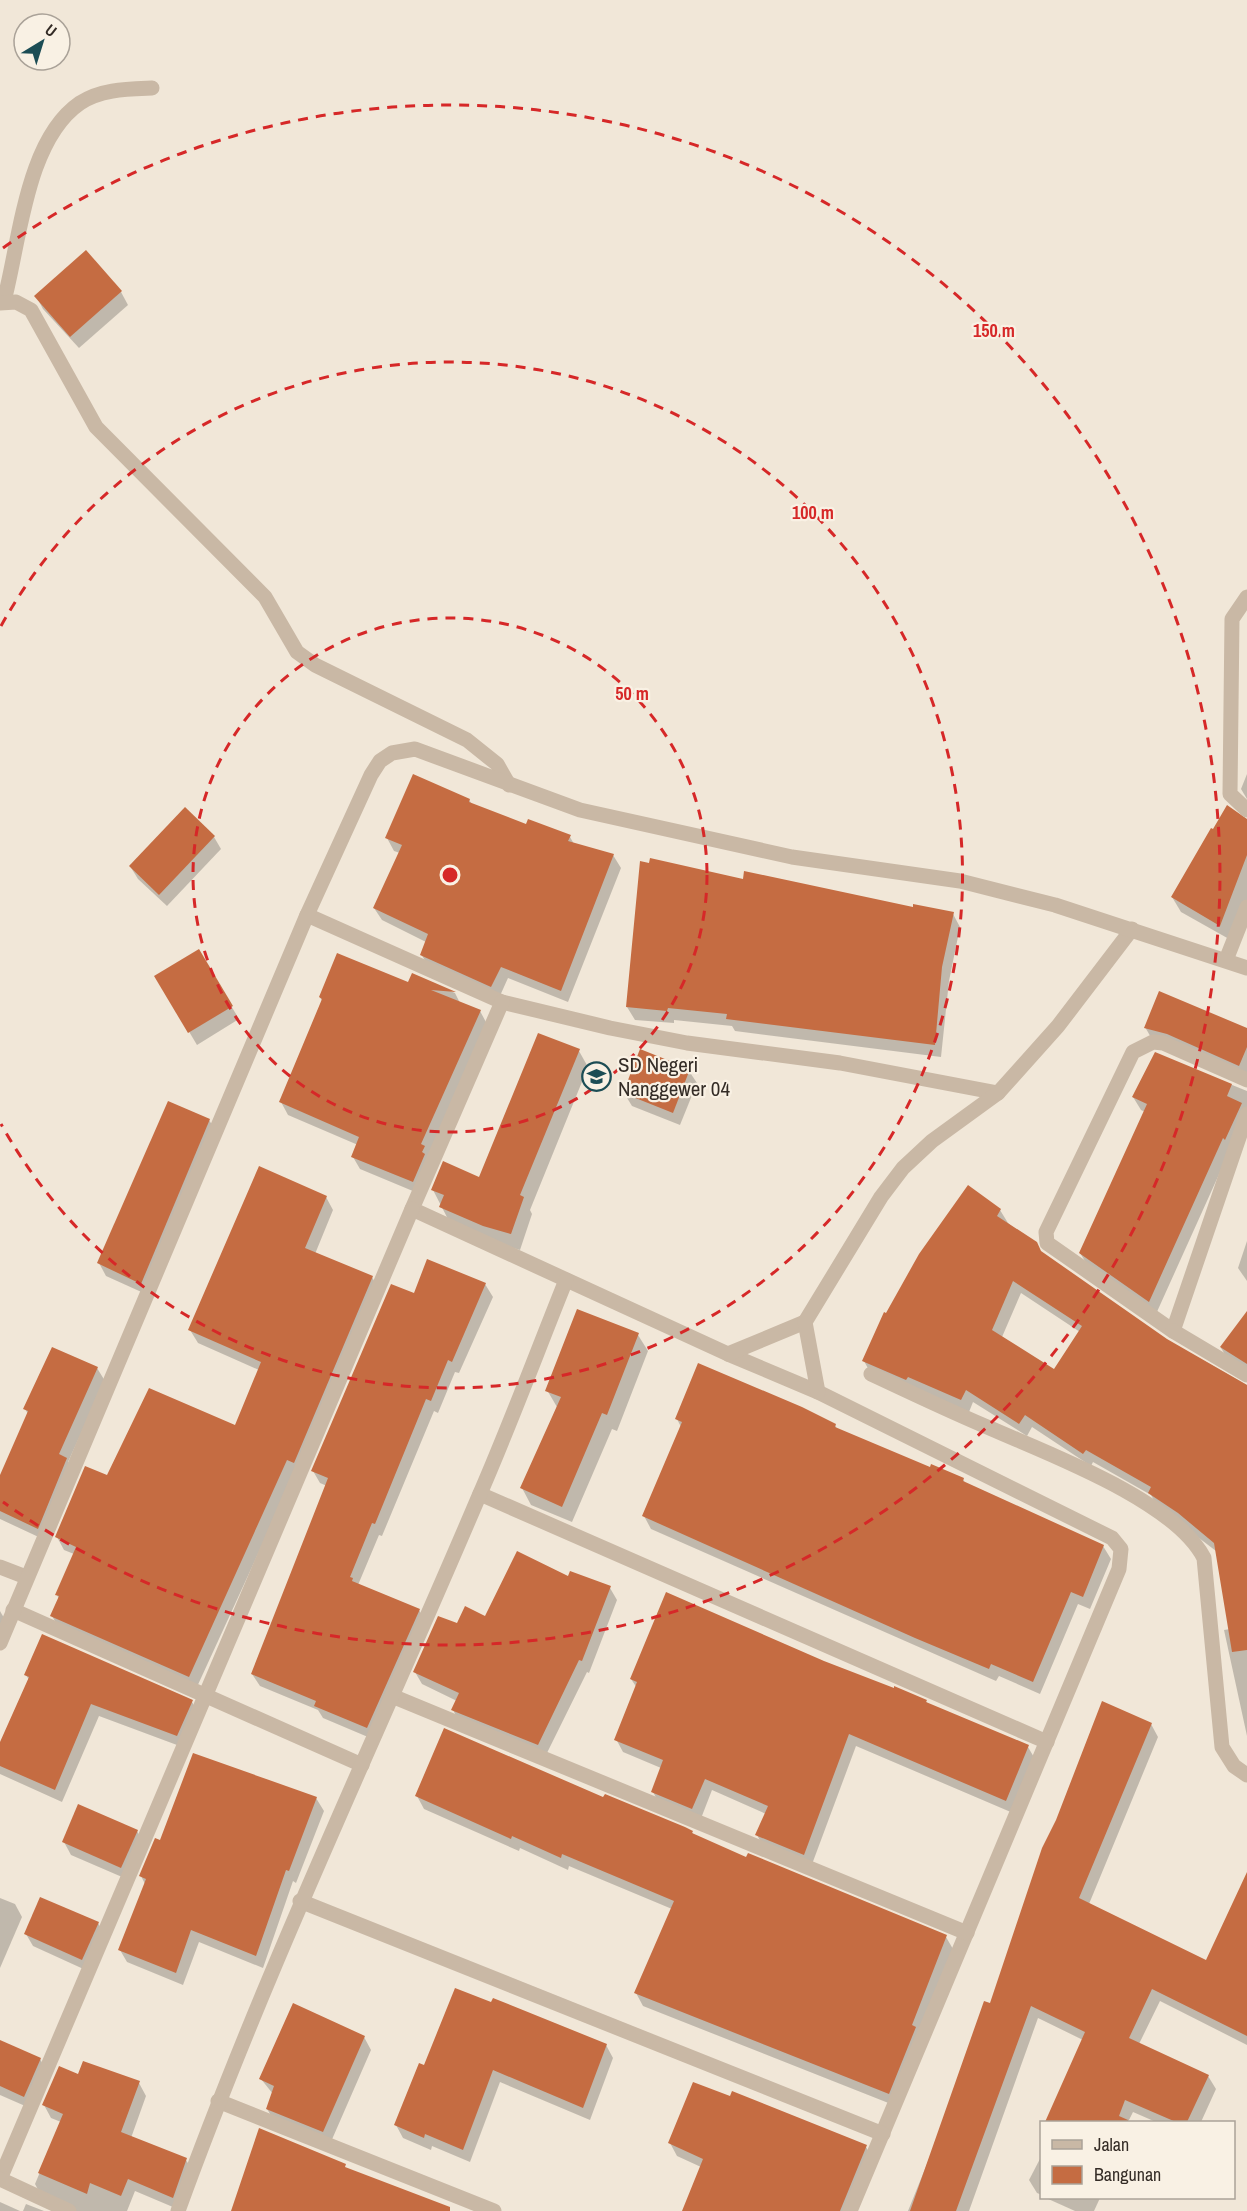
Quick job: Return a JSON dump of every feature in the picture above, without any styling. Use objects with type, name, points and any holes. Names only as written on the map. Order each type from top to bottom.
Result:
[{"type":"street","points":[[152,88],[128,88],[101,94],[81,102],[62,119],[50,135],[36,162],[3,293],[31,309],[96,427],[265,597],[297,652],[315,665],[467,740],[497,764],[509,785]]},
{"type":"street","points":[[1247,597],[1232,619],[1230,794],[1247,810]]},
{"type":"street","points":[[0,1643],[307,915],[371,775],[380,760],[392,753],[415,749],[430,753],[509,785],[580,810],[792,857],[960,881],[1055,905],[1247,968]]},
{"type":"street","points":[[1226,960],[1247,908]]},
{"type":"street","points":[[307,915],[502,1002],[610,1028],[687,1043],[840,1063],[999,1093]]},
{"type":"street","points":[[728,1354],[805,1322],[881,1197],[903,1168],[932,1140],[999,1093],[1058,1026],[1132,929]]},
{"type":"street","points":[[69,2211],[0,2179],[502,1002]]},
{"type":"street","points":[[1247,1080],[1163,1043],[1153,1042],[1133,1052],[1044,1237],[1047,1243],[1173,1330],[1247,1375]]},
{"type":"street","points":[[1173,1330],[1247,1114]]},
{"type":"street","points":[[412,1209],[728,1354],[818,1392],[1118,1542],[1122,1557],[1119,1569],[850,2211]]},
{"type":"street","points":[[178,2211],[218,2101],[300,1901],[480,1494],[566,1280]]},
{"type":"street","points":[[805,1322],[818,1392]]},
{"type":"street","points":[[871,1374],[1092,1472],[1157,1512],[1191,1539],[1204,1558],[1222,1747],[1230,1762],[1247,1775]]},
{"type":"street","points":[[480,1494],[1047,1742]]},
{"type":"street","points":[[0,1567],[26,1577]]},
{"type":"street","points":[[13,1610],[362,1765]]},
{"type":"street","points":[[392,1696],[967,1933]]},
{"type":"street","points":[[300,1901],[884,2134]]},
{"type":"street","points":[[218,2101],[494,2211]]},
{"type":"building","points":[[86,250],[122,291],[70,337],[34,296]]},
{"type":"building","points":[[413,774],[470,799],[469,802],[526,824],[528,819],[571,835],[568,841],[614,854],[561,991],[501,967],[491,987],[420,955],[428,934],[373,908],[402,845],[385,838]]},
{"type":"building","points":[[1227,805],[1247,819],[1247,855],[1220,926],[1171,897]]},
{"type":"building","points":[[185,807],[215,836],[159,895],[129,866]]},
{"type":"building","points":[[650,858],[743,879],[744,871],[913,907],[913,904],[954,912],[942,967],[935,1045],[726,1019],[727,1014],[668,1008],[667,1011],[626,1007],[640,861],[649,863]]},
{"type":"building","points":[[199,949],[233,1006],[188,1033],[154,976]]},
{"type":"building","points":[[337,953],[408,982],[412,973],[456,992],[431,990],[481,1010],[421,1144],[425,1146],[422,1152],[425,1154],[413,1182],[351,1157],[359,1137],[279,1102],[322,999],[319,997]]},
{"type":"building","points":[[1159,991],[1247,1028],[1247,1047],[1239,1066],[1167,1034],[1144,1028]]},
{"type":"building","points":[[538,1033],[580,1049],[520,1195],[524,1197],[511,1234],[483,1226],[439,1207],[444,1195],[431,1190],[443,1161],[479,1177]]},
{"type":"building","points":[[640,1049],[690,1069],[673,1113],[623,1093]]},
{"type":"building","points":[[1155,1052],[1232,1084],[1227,1096],[1242,1103],[1225,1140],[1223,1138],[1149,1302],[1079,1253],[1147,1104],[1132,1097]]},
{"type":"building","points":[[168,1101],[210,1119],[141,1284],[97,1263]]},
{"type":"building","points":[[259,1166],[327,1196],[305,1248],[373,1276],[294,1463],[287,1460],[189,1677],[50,1616],[59,1596],[55,1595],[76,1547],[55,1537],[85,1466],[107,1475],[149,1388],[235,1425],[261,1362],[188,1330]]},
{"type":"building","points":[[968,1185],[1001,1209],[997,1216],[1037,1242],[1041,1251],[1167,1339],[1247,1385],[1247,1650],[1232,1652],[1214,1543],[1178,1513],[1148,1493],[1151,1487],[1086,1450],[1083,1454],[1025,1415],[1019,1424],[966,1390],[961,1400],[908,1377],[906,1380],[862,1361],[884,1312],[886,1313],[919,1254]],"holes":[[[1013,1281],[1082,1326],[1054,1369],[992,1330]]]},
{"type":"building","points":[[427,1259],[486,1283],[452,1362],[448,1360],[431,1401],[426,1399],[375,1524],[372,1523],[350,1577],[353,1578],[352,1581],[420,1609],[367,1728],[314,1706],[316,1701],[251,1674],[328,1478],[311,1471],[391,1284],[414,1293]]},
{"type":"building","points":[[577,1309],[639,1333],[607,1415],[602,1413],[562,1507],[520,1488],[561,1397],[545,1391]]},
{"type":"building","points":[[1247,1311],[1247,1364],[1220,1347]]},
{"type":"building","points":[[52,1347],[98,1367],[59,1454],[67,1458],[38,1529],[0,1511],[0,1475],[28,1411],[23,1409]]},
{"type":"building","points":[[698,1363],[802,1407],[836,1424],[835,1427],[930,1467],[931,1464],[964,1478],[963,1481],[1104,1545],[1083,1597],[1071,1592],[1033,1682],[991,1664],[989,1669],[915,1638],[642,1516],[682,1422],[675,1419]]},
{"type":"building","points":[[517,1551],[568,1576],[570,1571],[611,1586],[582,1661],[579,1660],[538,1745],[451,1710],[459,1693],[413,1672],[438,1616],[457,1623],[465,1606],[485,1616]]},
{"type":"building","points":[[666,1592],[824,1661],[894,1688],[894,1686],[927,1700],[926,1702],[1029,1745],[1006,1801],[849,1734],[804,1855],[755,1835],[768,1806],[705,1779],[692,1809],[651,1792],[663,1760],[614,1740],[637,1682],[630,1679]]},
{"type":"building","points":[[42,1634],[193,1700],[177,1736],[91,1704],[55,1790],[0,1766],[0,1742],[29,1677],[24,1675]]},
{"type":"building","points":[[1102,1701],[1152,1723],[1079,1898],[1206,1960],[1247,1872],[1247,2036],[1152,1989],[1129,2038],[1209,2075],[1187,2121],[1174,2121],[1125,2100],[1119,2116],[1128,2121],[1045,2121],[1085,2032],[1031,2006],[956,2211],[910,2211],[984,2001],[990,2003],[1042,1848],[1056,1820]]},
{"type":"building","points":[[444,1728],[603,1797],[605,1794],[685,1827],[693,1831],[692,1833],[746,1857],[748,1853],[947,1935],[912,2025],[916,2027],[889,2094],[634,1993],[674,1901],[562,1854],[561,1858],[512,1836],[511,1839],[415,1796]]},
{"type":"building","points":[[193,1753],[317,1797],[289,1871],[286,1870],[256,1956],[191,1930],[176,1973],[118,1950],[146,1879],[139,1876],[155,1838],[160,1840]]},
{"type":"building","points":[[78,1804],[138,1830],[121,1868],[62,1842]]},
{"type":"building","points":[[40,1897],[99,1922],[82,1960],[24,1934]]},
{"type":"building","points":[[455,1988],[491,2002],[493,1998],[607,2044],[583,2108],[493,2070],[463,2150],[425,2134],[424,2138],[394,2125],[419,2063],[424,2065]]},
{"type":"building","points":[[293,2003],[365,2036],[323,2132],[266,2109],[274,2086],[259,2079]]},
{"type":"building","points":[[0,2040],[41,2058],[24,2097],[0,2086]]},
{"type":"building","points":[[83,2061],[140,2081],[121,2132],[187,2158],[173,2198],[128,2179],[121,2196],[90,2183],[87,2194],[38,2173],[63,2114],[42,2105],[59,2066],[78,2074]]},
{"type":"building","points":[[693,2082],[730,2096],[732,2091],[867,2145],[840,2211],[682,2211],[703,2159],[668,2143]]},
{"type":"building","points":[[259,2128],[346,2164],[345,2167],[450,2207],[450,2211],[231,2211]]},
{"type":"place","name":"SD Negeri Nanggewer 04","points":[[597,1076]]}]
